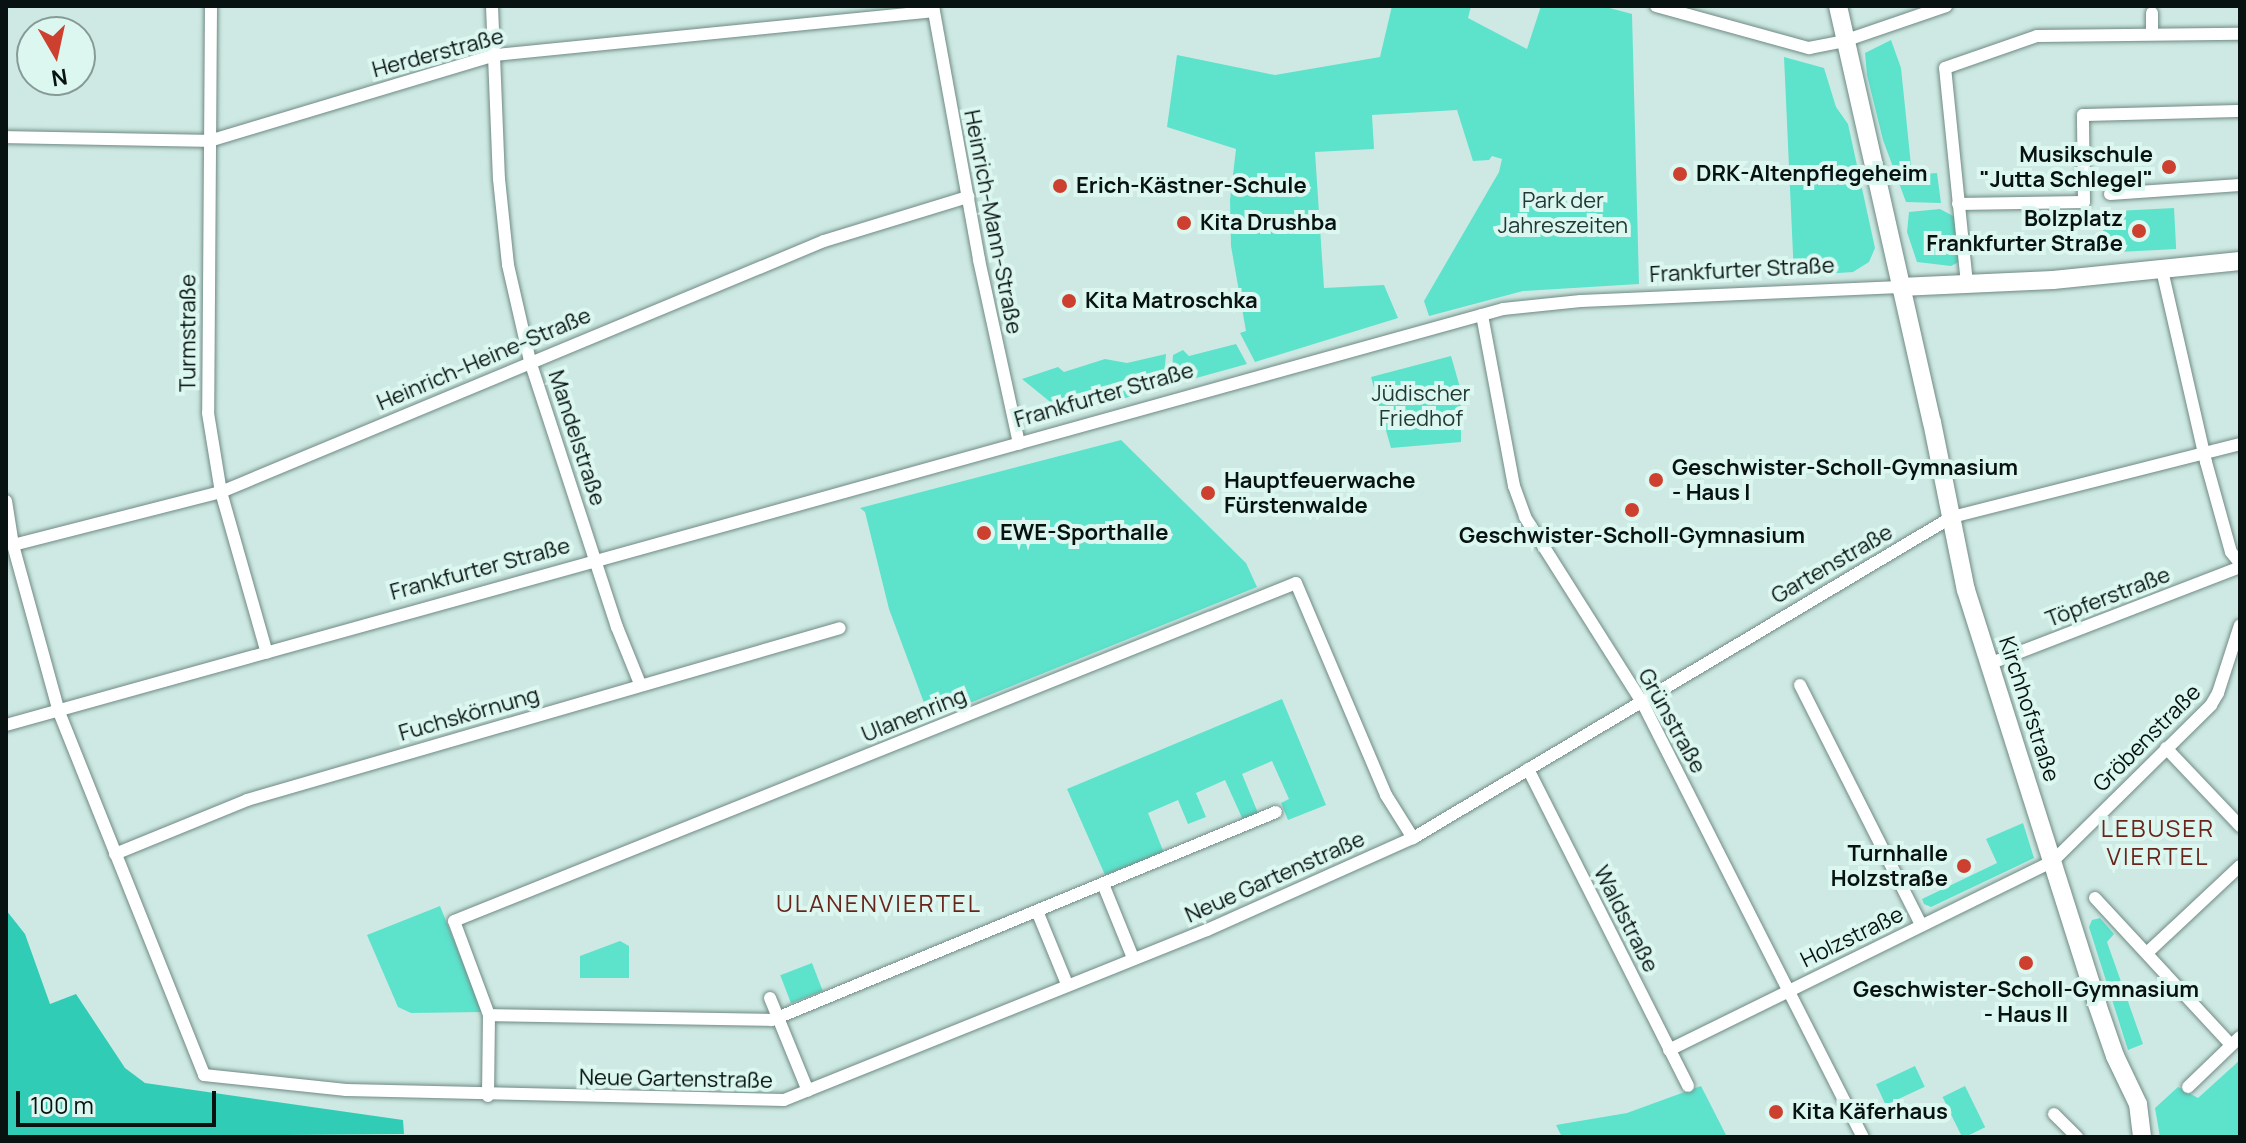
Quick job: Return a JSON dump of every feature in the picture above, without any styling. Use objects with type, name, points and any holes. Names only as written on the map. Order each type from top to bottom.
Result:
[{"type":"street","name":"Turmstraße","points":[[211,6],[208,413],[221,492],[267,653]]},
{"type":"street","name":"Mandelstraße","points":[[492,6],[499,179],[508,265],[530,361],[617,627],[640,684]]},
{"type":"street","points":[[1656,6],[1809,48],[1844,41],[1946,6]]},
{"type":"street","name":"Kirchhofstraße","points":[[1838,6],[1966,590],[2115,1056],[2138,1104],[2142,1137]]},
{"type":"street","name":"Herderstraße","points":[[6,137],[209,141],[495,55],[934,9]]},
{"type":"street","name":"Heinrich-Mann-Straße","points":[[934,9],[968,197],[1019,444]]},
{"type":"street","points":[[2152,13],[2152,34]]},
{"type":"street","points":[[1967,284],[1945,68],[2037,36],[2240,34]]},
{"type":"street","points":[[1958,204],[2084,202],[2083,115],[2240,111]]},
{"type":"street","points":[[2110,194],[2240,185]]},
{"type":"street","name":"Heinrich-Heine-Straße","points":[[13,545],[221,492],[824,241],[968,197]]},
{"type":"street","name":"Frankfurter Straße","points":[[6,725],[1503,309],[1581,301],[1967,284],[2162,270],[2240,261]]},
{"type":"street","points":[[2162,270],[2204,452],[2231,552],[2240,565]]},
{"type":"street","name":"Grünstraße","points":[[1482,315],[1517,499],[1536,536],[1642,702],[1863,1137]]},
{"type":"street","name":"Gartenstraße","points":[[1642,702],[1952,517],[2240,444]]},
{"type":"street","name":"Neue Gartenstraße","points":[[6,501],[13,545],[59,712],[204,1075],[346,1090],[488,1096],[784,1100],[1133,958],[1413,838],[1642,702]]},
{"type":"street","name":"Töpferstraße","points":[[1989,664],[2240,565]]},
{"type":"street","name":"Ulanenring","points":[[488,1096],[489,1015],[454,921],[1296,583],[1386,795],[1413,838]]},
{"type":"street","name":"Gröbenstraße","points":[[2053,861],[2218,693],[2240,625]]},
{"type":"street","name":"Fuchskörnung","points":[[115,854],[241,802],[840,628]]},
{"type":"street","points":[[1800,685],[1921,925]]},
{"type":"street","points":[[2166,748],[2240,826]]},
{"type":"street","name":"Waldstraße","points":[[1528,769],[1688,1086]]},
{"type":"street","points":[[489,1015],[778,1018],[1276,812]]},
{"type":"street","name":"Holzstraße","points":[[1669,1050],[2053,861]]},
{"type":"street","points":[[2148,952],[2240,866]]},
{"type":"street","points":[[1103,884],[1133,958]]},
{"type":"street","points":[[2095,898],[2236,1041],[2188,1087]]},
{"type":"street","points":[[1037,911],[1067,984]]},
{"type":"street","points":[[770,998],[808,1091]]},
{"type":"street","points":[[2054,1114],[2077,1137]]},
{"type":"green space","name":"Park der Jahreszeiten","points":[[1392,6],[1471,6],[1468,18],[1527,49],[1541,6],[1602,6],[1632,14],[1639,284],[1523,291],[1429,316],[1424,301],[1499,172],[1502,159],[1492,156],[1489,160],[1473,161],[1457,110],[1372,115],[1374,149],[1315,152],[1324,288],[1384,285],[1398,318],[1255,362],[1240,333],[1246,331],[1231,246],[1230,200],[1236,149],[1167,127],[1177,55],[1275,75],[1380,57]]},
{"type":"green space","points":[[1891,40],[1901,68],[1912,175],[1937,173],[1941,203],[1906,202],[1883,140],[1867,75],[1865,53]]},
{"type":"green space","points":[[1784,57],[1824,68],[1836,107],[1848,124],[1875,248],[1869,262],[1853,272],[1794,276]]},
{"type":"green space","name":"Bolzplatz Frankfurter Straße","points":[[2174,208],[2176,249],[2104,253],[2102,212]]},
{"type":"green space","points":[[1940,209],[1955,217],[1959,262],[1951,266],[1917,262],[1907,232],[1909,212]]},
{"type":"green space","points":[[1236,344],[1247,364],[1171,385],[1173,355],[1183,350],[1189,356]]},
{"type":"green space","points":[[1166,354],[1163,388],[1065,414],[1022,379],[1058,367],[1064,372],[1105,359],[1127,363]]},
{"type":"green space","name":"Jüdischer Friedhof","points":[[1451,356],[1461,391],[1461,442],[1391,448],[1371,377]]},
{"type":"green space","points":[[1121,440],[1246,563],[1257,587],[930,719],[889,609],[865,512],[860,508]]},
{"type":"green space","points":[[1282,699],[1326,805],[1288,820],[1281,803],[1289,799],[1272,761],[1242,774],[1258,813],[1243,820],[1225,780],[1196,793],[1206,817],[1188,824],[1178,800],[1148,813],[1164,853],[1105,875],[1067,789]]},
{"type":"green space","points":[[2023,823],[2034,858],[1931,907],[1924,904],[1922,899],[1997,863],[1986,839]]},
{"type":"green space","points":[[440,906],[483,1012],[411,1013],[398,1007],[367,935]]},
{"type":"green space","points":[[6,910],[25,934],[50,1004],[76,994],[125,1068],[145,1083],[403,1120],[404,1134],[6,1137]]},
{"type":"green space","points":[[2100,918],[2114,934],[2107,942],[2143,1044],[2128,1050],[2089,927],[2092,920]]},
{"type":"green space","points":[[620,941],[629,946],[629,978],[580,978],[580,956]]},
{"type":"green space","points":[[812,963],[823,991],[791,1003],[780,975]]},
{"type":"green space","points":[[2240,1060],[2240,1137],[2160,1137],[2155,1108],[2178,1087],[2198,1098]]},
{"type":"green space","points":[[1915,1066],[1925,1087],[1886,1105],[1876,1084]]},
{"type":"green space","points":[[1701,1086],[1727,1137],[1562,1137],[1556,1125],[1627,1113]]},
{"type":"green space","points":[[1965,1086],[1985,1127],[1962,1137],[1943,1097]]},
{"type":"place","name":"Musikschule \"Jutta Schlegel\"","points":[[2169,167]]},
{"type":"place","name":"DRK-Altenpflegeheim","points":[[1680,174]]},
{"type":"place","name":"Erich-Kästner-Schule","points":[[1060,186]]},
{"type":"place","name":"Kita Drushba","points":[[1184,223]]},
{"type":"place","name":"Bolzplatz Frankfurter Straße","points":[[2139,231]]},
{"type":"place","name":"Kita Matroschka","points":[[1069,301]]},
{"type":"place","name":"Geschwister-Scholl-Gymnasium - Haus I","points":[[1656,480]]},
{"type":"place","name":"Hauptfeuerwache Fürstenwalde","points":[[1208,493]]},
{"type":"place","name":"Geschwister-Scholl-Gymnasium","points":[[1632,510]]},
{"type":"place","name":"EWE-Sporthalle","points":[[984,533]]},
{"type":"place","name":"Turnhalle Holzstraße","points":[[1964,866]]},
{"type":"place","name":"Geschwister-Scholl-Gymnasium - Haus II","points":[[2026,963]]},
{"type":"place","name":"Kita Käferhaus","points":[[1776,1112]]},
{"type":"district","name":"LEBUSER VIERTEL","points":[[2158,842]]},
{"type":"district","name":"ULANENVIERTEL","points":[[879,903]]}]
